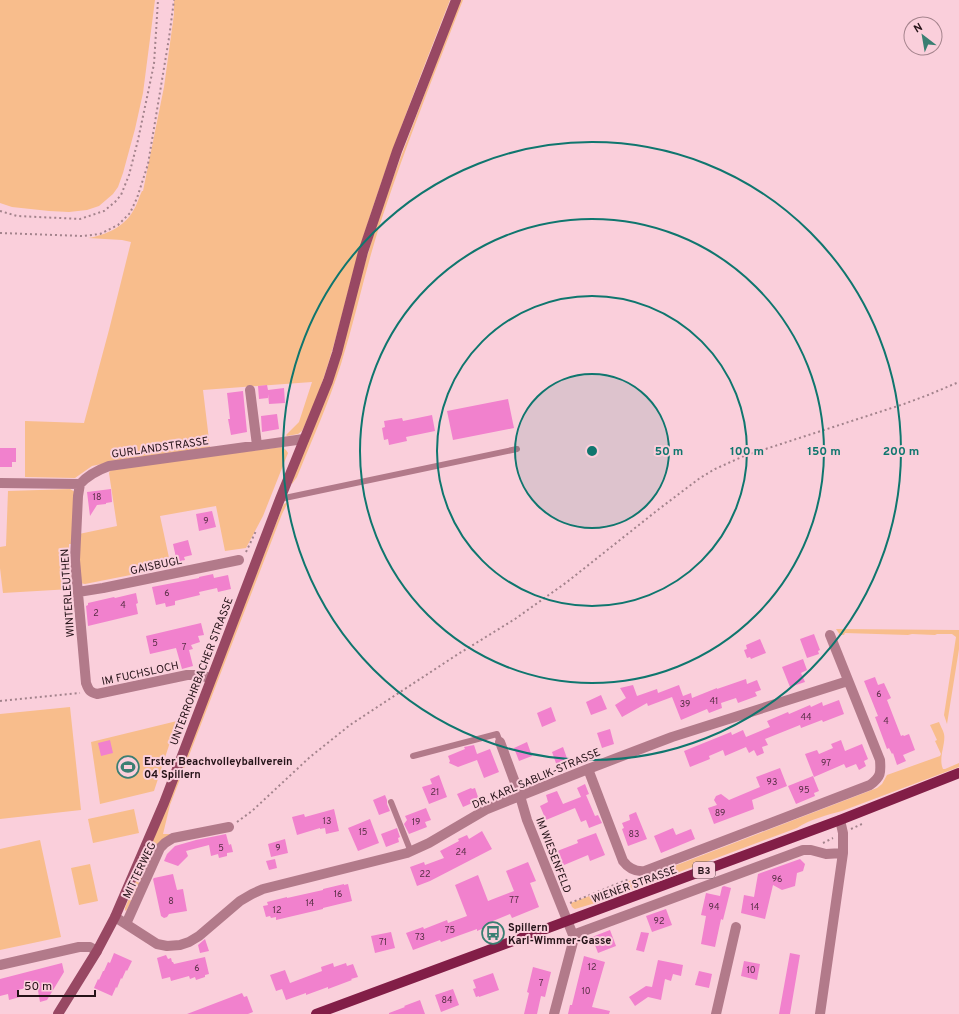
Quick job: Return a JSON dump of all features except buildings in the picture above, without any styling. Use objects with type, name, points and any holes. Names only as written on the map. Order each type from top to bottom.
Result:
[{"type":"main road","name":"UNTERROHRBACHER STRASSE","points":[[58,1014],[97,951],[115,917],[164,802],[280,499],[328,381],[363,252],[396,151],[456,0]]},
{"type":"main road","name":"WIENER STRASSE","points":[[316,1014],[840,820],[959,773]]},
{"type":"street","points":[[250,390],[257,445]]},
{"type":"street","name":"GURLANDSTRASSE","points":[[80,484],[92,474],[108,466],[304,439]]},
{"type":"street","points":[[0,483],[80,484]]},
{"type":"street","name":"WINTERLEUTHEN","points":[[80,484],[75,546],[76,575],[86,683],[94,693]]},
{"type":"street","name":"GAISBUGL","points":[[78,592],[239,560]]},
{"type":"street","points":[[830,635],[848,681]]},
{"type":"street","name":"IM FUCHSLOCH","points":[[94,693],[187,675],[197,675],[211,678]]},
{"type":"street","name":"DR. KARL SABLIK-STRASSE","points":[[115,917],[157,944],[172,946],[183,945],[199,936],[240,901],[263,889],[411,852],[435,840],[482,811],[588,769],[672,737],[848,681]]},
{"type":"street","name":"WIENER STRASSE","points":[[588,769],[621,856],[626,865],[636,871],[645,871],[870,785],[878,780],[881,772],[880,760],[848,681]]},
{"type":"street","name":"IM WIESENFELD","points":[[500,742],[520,796],[527,820],[573,935]]},
{"type":"street","points":[[820,1014],[843,854],[843,832],[840,820]]},
{"type":"street","name":"MITTERWEG","points":[[126,924],[160,848],[165,842],[173,838],[229,827]]},
{"type":"street","points":[[554,1014],[573,942],[573,935],[803,850],[811,850],[826,854],[843,854]]},
{"type":"street","points":[[716,1014],[736,927]]},
{"type":"street","points":[[0,965],[78,947],[90,947],[97,951]]},
{"type":"lane","points":[[280,499],[517,449]]},
{"type":"lane","points":[[413,756],[497,734],[500,742]]},
{"type":"lane","points":[[391,802],[411,852]]},
{"type":"path","points":[[0,211],[17,216],[80,219],[104,211],[121,195],[129,175],[138,140],[154,64],[158,0]]},
{"type":"path","points":[[0,233],[83,236],[94,235],[100,234],[118,225],[130,213],[137,198],[148,164],[174,0]]},
{"type":"path","points":[[229,827],[244,817],[310,757],[350,725],[455,656],[515,619],[567,582],[705,475],[744,456],[928,396],[959,382]]},
{"type":"path","points":[[0,701],[94,693]]},
{"type":"path","points":[[811,850],[843,832],[867,821]]},
{"type":"path","points":[[561,906],[636,876],[636,871]]},
{"type":"shaded area","points":[[0,0],[155,0],[143,93],[135,129],[118,187],[113,194],[99,206],[87,210],[69,212],[12,207],[0,203]]},
{"type":"shaded area","points":[[174,0],[450,0],[393,148],[358,253],[326,370],[310,414],[302,431],[298,434],[286,435],[299,422],[312,382],[203,390],[210,448],[92,466],[75,478],[25,477],[25,421],[84,423],[131,242],[88,238],[108,232],[125,222],[134,209],[143,191],[164,87],[174,14]]},
{"type":"shaded area","points":[[460,0],[463,0],[431,81],[382,218],[336,378],[297,477],[292,484],[385,199]]},
{"type":"shaded area","points":[[282,447],[288,453],[263,516],[246,548],[225,551],[216,506],[160,516],[171,567],[85,584],[80,583],[79,534],[117,526],[109,473],[111,469]]},
{"type":"shaded area","points":[[70,489],[75,492],[72,544],[69,544],[71,589],[3,593],[0,568],[0,547],[6,546],[8,491]]},
{"type":"shaded area","points":[[290,501],[282,514],[170,805],[163,834],[175,834],[163,839],[126,911],[125,908],[282,508],[284,504]]},
{"type":"shaded area","points":[[836,629],[959,630],[959,649],[947,724],[944,715],[956,637],[952,634],[908,635],[845,633],[844,635],[840,635]]},
{"type":"shaded area","points":[[70,707],[81,810],[0,819],[0,714]]},
{"type":"shaded area","name":"Erster Beachvolleyballverein 04 Spillern","points":[[177,721],[154,791],[100,804],[91,742]]},
{"type":"shaded area","points":[[939,722],[944,734],[941,760],[943,769],[959,763],[959,767],[842,811],[813,820],[797,828],[602,901],[575,909],[571,906],[571,903],[642,876],[643,878],[877,788],[882,784],[887,775],[940,756],[941,754],[935,741],[937,740],[930,725]]},
{"type":"shaded area","points":[[134,809],[139,833],[93,843],[88,819]]},
{"type":"shaded area","points":[[40,840],[61,937],[0,950],[0,849]]},
{"type":"shaded area","points":[[90,864],[98,901],[79,905],[71,868]]},
{"type":"place","name":"Erster Beachvolleyballverein 04 Spillern","points":[[128,767]]},
{"type":"place","name":"Spillern Karl-Wimmer-Gasse","points":[[493,933]]}]
